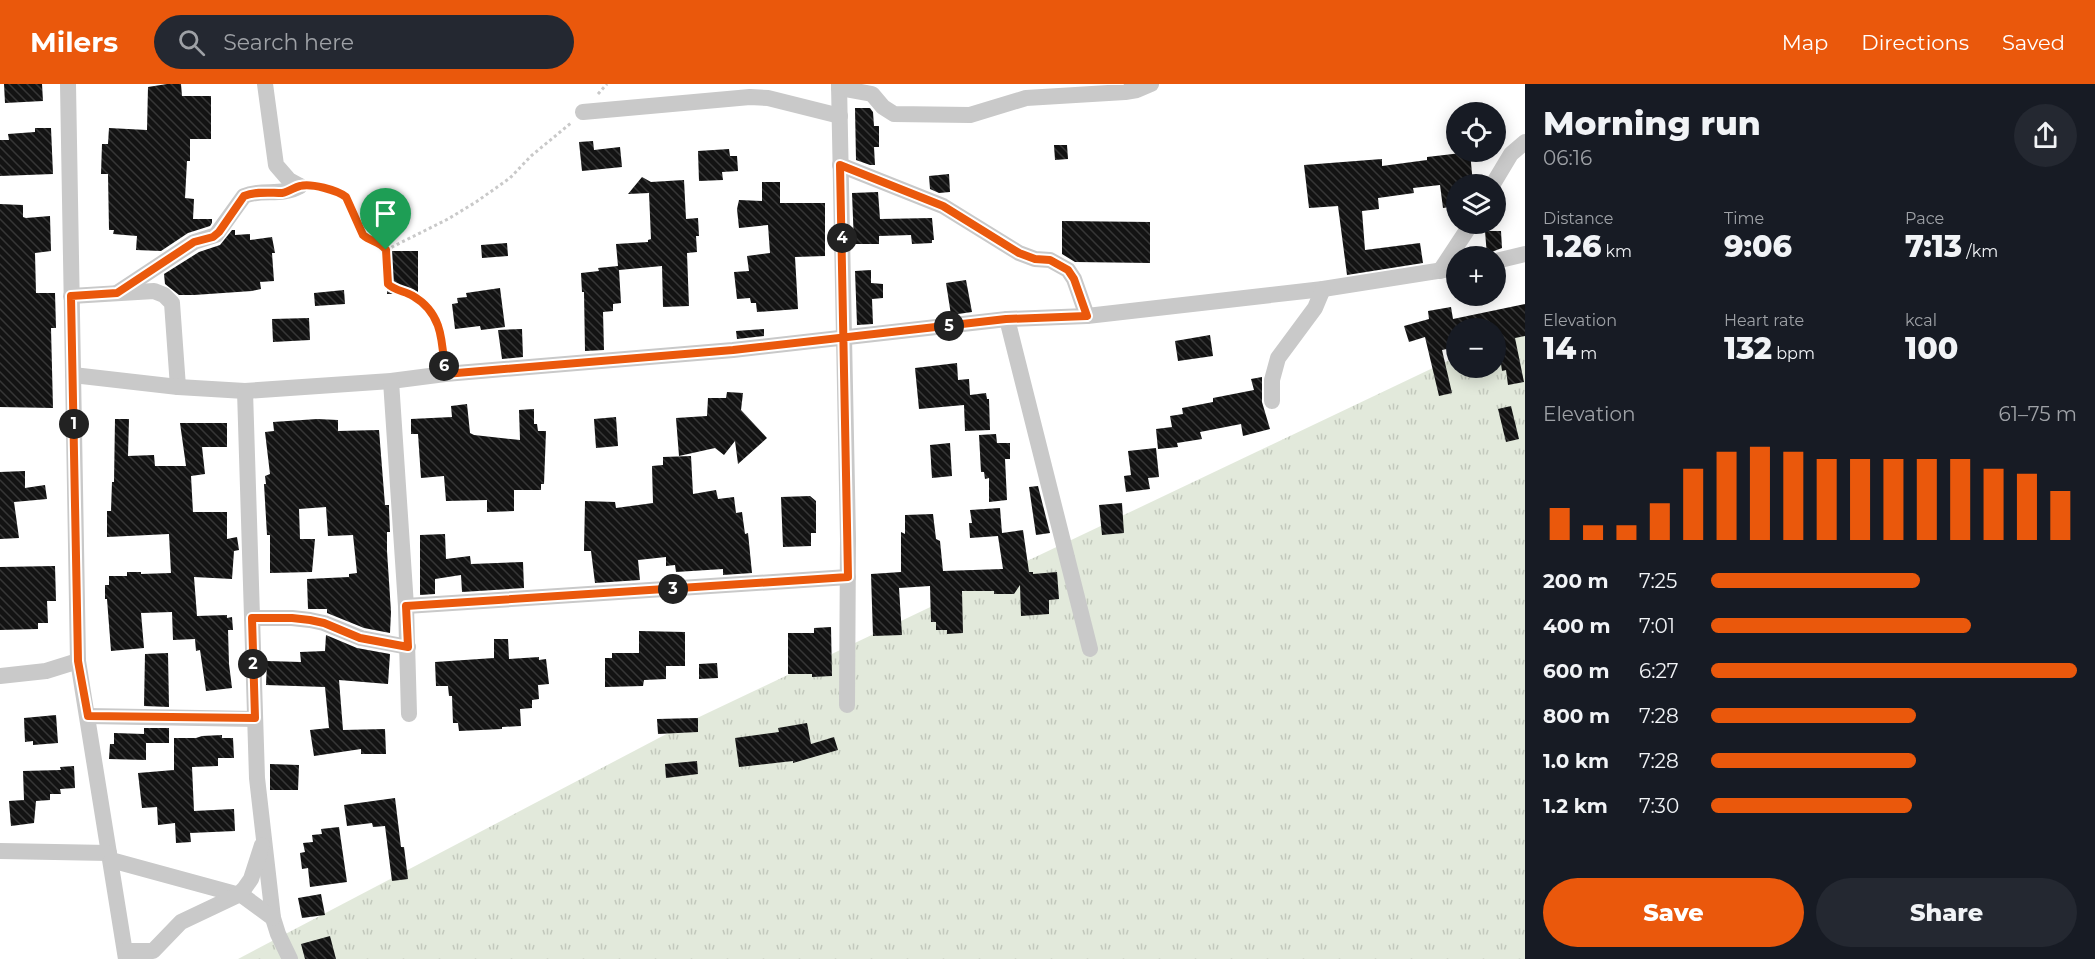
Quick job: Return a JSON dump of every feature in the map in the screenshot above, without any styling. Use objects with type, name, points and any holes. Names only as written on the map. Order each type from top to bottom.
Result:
[{"type":"street","points":[[68,84],[78,661],[126,955],[153,951],[182,922],[238,895],[248,885],[265,836]]},
{"type":"street","points":[[265,84],[276,165],[289,180],[300,186]]},
{"type":"street","points":[[847,705],[845,337],[839,86],[872,94],[883,107],[894,114],[970,116],[1026,98],[1125,92],[1152,84]]},
{"type":"street","points":[[583,112],[750,97],[768,98],[840,116]]},
{"type":"street","points":[[1499,174],[1511,154],[1525,142]]},
{"type":"street","points":[[840,165],[943,206],[1019,253],[1035,259],[1050,260],[1068,270],[1074,279],[1087,316]]},
{"type":"street","points":[[117,293],[194,242],[213,237],[244,196],[285,192],[300,186]]},
{"type":"street","points":[[1440,271],[1464,234]]},
{"type":"street","points":[[1506,259],[1525,254]]},
{"type":"street","points":[[73,375],[178,387],[245,391],[391,381],[445,374],[733,350],[1006,319],[1087,316],[1323,289],[1446,270]]},
{"type":"street","points":[[1272,401],[1272,380],[1278,358],[1315,308],[1323,289]]},
{"type":"street","points":[[71,296],[154,291],[164,295],[172,303],[178,387]]},
{"type":"street","points":[[1006,319],[1090,649]]},
{"type":"street","points":[[391,381],[406,606],[409,714]]},
{"type":"street","points":[[245,391],[257,778],[273,918],[290,959]]},
{"type":"street","points":[[406,606],[848,577]]},
{"type":"street","points":[[252,618],[310,620],[324,623],[360,638],[408,647]]},
{"type":"street","points":[[0,676],[46,671],[78,661]]},
{"type":"street","points":[[88,716],[255,718]]},
{"type":"street","points":[[0,852],[110,857],[238,895],[249,900],[273,918]]},
{"type":"path","points":[[386,250],[448,219],[510,178],[531,156],[583,112],[607,84]]},
{"type":"path","points":[[300,186],[334,190],[346,197],[363,235],[380,243],[386,250],[388,284],[414,296],[436,318],[440,330],[445,374]]},
{"type":"green space","points":[[1525,324],[1525,959],[238,959],[695,719],[1446,362],[1446,378],[1506,378],[1506,333]]},
{"type":"building","points":[[4,84],[42,84],[43,101],[5,103]]},
{"type":"building","points":[[181,84],[182,96],[211,96],[211,139],[190,139],[190,161],[187,161],[185,198],[194,199],[193,219],[212,219],[212,223],[210,226],[188,233],[161,251],[136,250],[137,236],[113,234],[114,230],[109,230],[108,174],[101,174],[102,144],[108,144],[109,128],[147,130],[148,87]]},
{"type":"building","points":[[855,108],[870,108],[873,112],[874,126],[879,126],[879,147],[874,147],[875,165],[856,160]]},
{"type":"building","points":[[35,128],[51,128],[53,174],[0,176],[0,140],[9,140],[8,134],[35,132]]},
{"type":"building","points":[[593,141],[594,150],[620,147],[622,167],[582,171],[579,142]]},
{"type":"building","points":[[1054,145],[1067,145],[1068,159],[1055,160]]},
{"type":"building","points":[[729,149],[730,156],[737,156],[738,171],[722,172],[723,180],[699,181],[698,151]]},
{"type":"building","points":[[1446,155],[1446,162],[1471,162],[1472,174],[1446,174],[1446,208],[1443,208],[1440,185],[1413,188],[1414,193],[1378,198],[1379,209],[1362,211],[1365,250],[1420,243],[1423,263],[1347,275],[1338,206],[1309,208],[1304,165],[1382,159],[1382,166],[1427,160],[1427,157]]},
{"type":"building","points":[[949,174],[950,192],[939,193],[930,189],[929,176]]},
{"type":"building","points":[[642,177],[651,182],[684,180],[686,219],[698,218],[697,252],[687,253],[689,306],[663,307],[662,266],[619,270],[621,303],[613,304],[613,311],[603,312],[604,350],[585,351],[584,292],[582,292],[581,273],[618,266],[616,244],[648,242],[651,239],[649,193],[628,194]]},
{"type":"building","points":[[762,182],[780,182],[780,203],[825,203],[825,256],[795,257],[798,309],[757,312],[756,303],[751,303],[750,298],[737,299],[734,272],[749,271],[747,256],[770,253],[768,225],[739,228],[737,209],[739,200],[762,201]]},
{"type":"building","points":[[878,192],[880,219],[932,218],[934,240],[932,243],[912,244],[911,235],[879,236],[879,244],[854,244],[852,193]]},
{"type":"building","points":[[0,204],[23,205],[23,217],[26,218],[50,216],[51,251],[35,253],[36,293],[55,293],[56,328],[51,328],[53,408],[0,407]]},
{"type":"building","points":[[1062,221],[1150,222],[1150,263],[1075,262],[1062,254]]},
{"type":"building","points":[[232,230],[235,230],[235,235],[250,234],[250,240],[272,237],[275,253],[272,253],[274,281],[260,282],[261,289],[252,291],[194,295],[179,295],[165,284],[164,274],[199,252],[220,245]]},
{"type":"building","points":[[1485,234],[1501,234],[1502,246],[1486,246]]},
{"type":"building","points":[[507,243],[508,256],[482,258],[481,245]]},
{"type":"building","points":[[390,251],[418,251],[418,294],[387,294]]},
{"type":"building","points":[[871,270],[871,283],[883,284],[883,298],[872,299],[873,324],[857,325],[855,271]]},
{"type":"building","points":[[966,280],[972,312],[951,315],[946,283]]},
{"type":"building","points":[[500,288],[505,327],[481,330],[480,326],[455,329],[452,304],[458,303],[457,298],[467,297],[466,293]]},
{"type":"building","points":[[344,290],[345,304],[315,306],[314,293]]},
{"type":"building","points":[[1525,304],[1525,336],[1515,338],[1524,382],[1508,385],[1506,318],[1458,318]]},
{"type":"building","points":[[1451,307],[1453,318],[1446,318],[1446,349],[1442,350],[1446,378],[1449,378],[1452,393],[1439,396],[1425,337],[1409,342],[1404,326],[1429,319],[1428,311]]},
{"type":"building","points":[[309,318],[310,340],[273,342],[272,319]]},
{"type":"building","points":[[522,329],[523,357],[502,359],[498,330]]},
{"type":"building","points":[[764,329],[764,336],[737,339],[736,331]]},
{"type":"building","points":[[1210,335],[1213,356],[1178,361],[1175,341]]},
{"type":"building","points":[[957,363],[958,380],[969,379],[970,395],[986,393],[989,399],[990,430],[965,431],[964,405],[919,409],[915,368]]},
{"type":"building","points":[[1262,377],[1262,402],[1270,429],[1243,436],[1241,424],[1200,432],[1202,439],[1177,443],[1178,447],[1158,449],[1156,429],[1172,427],[1170,416],[1183,414],[1182,408],[1213,402],[1213,398],[1254,390],[1251,379]]},
{"type":"building","points":[[727,392],[743,393],[741,410],[767,438],[738,464],[735,441],[724,455],[715,448],[679,456],[676,418],[707,416],[708,398],[726,398]]},
{"type":"building","points":[[467,404],[470,433],[474,435],[520,440],[519,410],[534,409],[534,424],[537,424],[538,431],[546,431],[544,484],[541,484],[541,490],[514,490],[514,511],[487,512],[487,500],[446,501],[444,476],[421,478],[418,434],[411,434],[411,419],[452,417],[451,406]]},
{"type":"building","points":[[1511,406],[1519,439],[1506,442],[1498,409]]},
{"type":"building","points":[[616,417],[618,446],[596,448],[594,419]]},
{"type":"building","points":[[115,419],[129,419],[128,456],[154,455],[155,466],[186,466],[180,423],[227,423],[227,447],[202,447],[205,474],[191,476],[193,512],[227,512],[227,539],[237,537],[239,550],[234,551],[232,579],[194,577],[197,616],[227,615],[227,618],[232,617],[233,630],[228,630],[232,688],[206,691],[200,650],[196,651],[195,639],[173,640],[172,612],[141,613],[144,648],[111,651],[107,599],[105,599],[105,585],[109,585],[109,576],[127,576],[127,572],[171,573],[169,534],[107,537],[107,511],[111,511],[112,482],[114,482]]},
{"type":"building","points":[[338,420],[338,431],[379,430],[385,505],[389,505],[390,532],[387,532],[387,551],[390,633],[364,628],[327,613],[327,609],[308,609],[307,579],[349,577],[349,574],[357,573],[353,535],[328,536],[326,507],[299,509],[300,539],[315,539],[312,572],[270,573],[270,535],[267,535],[264,484],[266,484],[265,476],[270,474],[265,432],[274,431],[273,422]]},
{"type":"building","points":[[996,434],[997,443],[1010,443],[1010,459],[1005,459],[1007,500],[989,502],[989,478],[985,479],[984,472],[981,472],[979,435]]},
{"type":"building","points":[[950,443],[952,476],[932,478],[930,445]]},
{"type":"building","points":[[1156,448],[1159,477],[1148,478],[1150,489],[1126,492],[1124,476],[1131,475],[1128,451]]},
{"type":"building","points":[[691,456],[693,494],[716,490],[718,499],[734,497],[736,513],[742,512],[745,534],[748,533],[752,573],[723,575],[723,569],[676,572],[675,565],[666,566],[666,557],[638,560],[640,580],[595,583],[591,551],[584,551],[585,501],[615,502],[616,508],[653,503],[652,466],[663,465],[663,457]]},
{"type":"building","points":[[25,471],[25,488],[45,485],[47,499],[14,502],[19,538],[0,539],[0,472]]},
{"type":"building","points":[[1038,486],[1050,533],[1036,535],[1029,487]]},
{"type":"building","points":[[810,496],[816,501],[816,533],[811,533],[811,546],[783,547],[781,497]]},
{"type":"building","points":[[1122,503],[1124,533],[1102,535],[1099,505]]},
{"type":"building","points":[[1000,508],[1002,533],[1023,530],[1029,572],[1033,574],[1057,572],[1059,599],[1049,600],[1049,614],[1021,616],[1020,585],[1014,594],[994,594],[994,591],[962,591],[963,633],[947,634],[947,630],[936,630],[936,622],[931,622],[930,586],[899,588],[902,635],[873,636],[871,574],[901,572],[901,532],[905,534],[905,515],[933,514],[936,539],[940,541],[943,571],[1003,569],[998,536],[970,538],[969,523],[972,523],[970,510]]},
{"type":"building","points":[[445,534],[446,559],[470,556],[471,564],[523,562],[524,588],[462,592],[461,575],[435,579],[435,594],[420,595],[420,535]]},
{"type":"building","points":[[55,566],[56,601],[47,601],[48,623],[38,623],[38,629],[0,630],[0,567]]},
{"type":"building","points":[[831,627],[832,676],[812,677],[812,674],[788,674],[788,633],[814,633],[814,628]]},
{"type":"building","points":[[639,631],[685,632],[685,666],[666,666],[666,679],[644,680],[643,686],[605,687],[605,658],[612,658],[612,653],[639,653]]},
{"type":"building","points":[[326,635],[357,648],[390,654],[388,684],[339,680],[343,730],[385,729],[386,754],[361,754],[361,749],[314,756],[310,730],[329,728],[325,687],[266,685],[267,661],[301,662],[300,652],[325,651]]},
{"type":"building","points":[[494,639],[508,639],[509,659],[539,657],[539,660],[546,659],[549,684],[538,685],[539,699],[532,700],[532,708],[520,709],[521,726],[459,731],[458,723],[453,723],[452,696],[449,696],[448,686],[436,686],[435,662],[494,658]]},
{"type":"building","points":[[168,653],[169,707],[144,706],[145,654]]},
{"type":"building","points":[[717,663],[718,678],[699,679],[699,664]]},
{"type":"building","points":[[56,715],[58,743],[33,745],[33,741],[25,742],[24,718]]},
{"type":"building","points":[[698,718],[698,732],[658,734],[657,719]]},
{"type":"building","points":[[807,723],[811,744],[834,737],[838,750],[793,763],[793,761],[739,767],[735,738],[779,732],[778,728]]},
{"type":"building","points":[[144,728],[169,728],[169,743],[146,743],[146,760],[109,759],[110,744],[114,744],[114,733],[144,734]]},
{"type":"building","points":[[222,735],[222,738],[233,738],[234,758],[218,758],[218,766],[192,767],[194,811],[234,809],[235,831],[190,833],[191,842],[176,843],[175,823],[158,825],[157,807],[142,808],[138,773],[174,770],[174,738]]},
{"type":"building","points":[[697,761],[698,774],[666,778],[665,764]]},
{"type":"building","points":[[270,764],[299,765],[298,790],[270,790]]},
{"type":"building","points":[[74,766],[75,788],[60,789],[61,794],[50,794],[50,800],[36,801],[34,823],[11,826],[9,801],[24,800],[23,771],[61,770],[60,767]]},
{"type":"building","points":[[395,798],[401,847],[404,847],[408,879],[392,881],[385,826],[373,827],[372,823],[347,826],[344,805]]},
{"type":"building","points":[[339,827],[347,882],[310,887],[308,868],[302,869],[300,853],[305,852],[303,843],[313,842],[312,835],[322,834],[321,829]]},
{"type":"building","points":[[321,894],[325,915],[302,918],[298,898]]},
{"type":"building","points":[[330,936],[336,959],[305,959],[301,944]]},
{"type":"route","points":[[386,250],[380,243],[363,235],[346,197],[341,193],[300,186],[285,192],[244,196],[213,237],[194,242],[117,293],[71,296],[78,661],[88,716],[255,718],[252,618],[310,620],[324,623],[360,638],[408,647],[406,606],[848,577],[845,337],[840,165],[943,206],[1019,253],[1035,259],[1050,260],[1068,270],[1074,279],[1087,316],[1006,319],[845,337],[733,350],[445,374],[440,330],[436,318],[414,296],[388,284],[386,250]]}]
